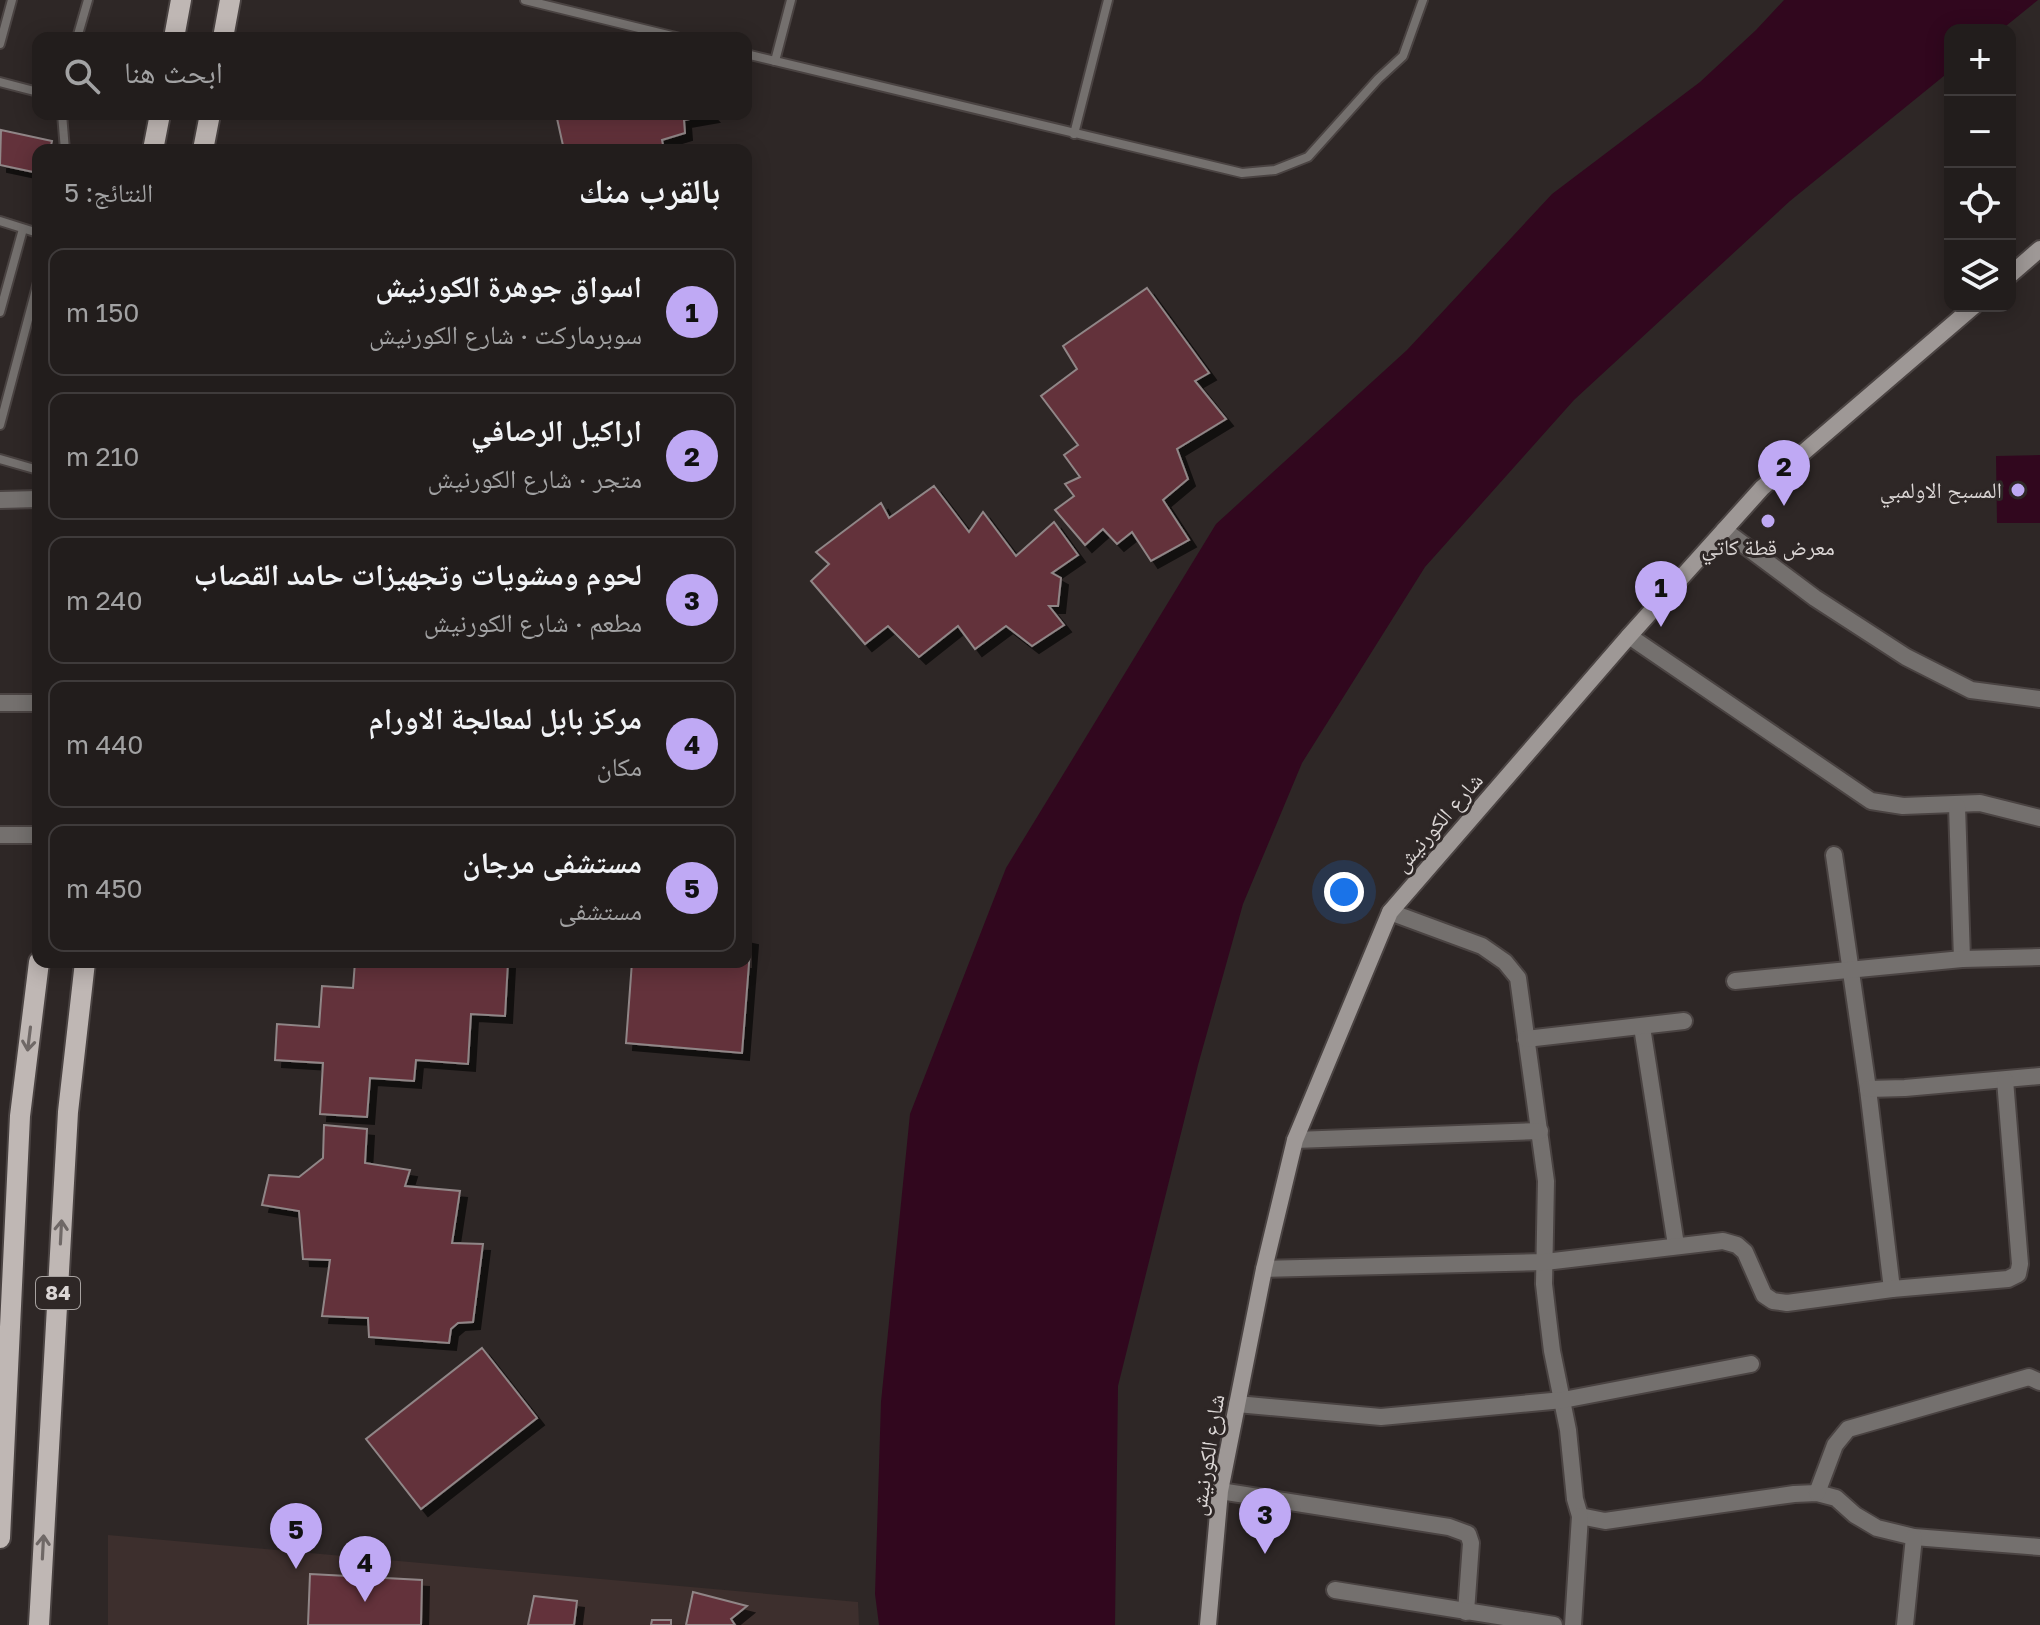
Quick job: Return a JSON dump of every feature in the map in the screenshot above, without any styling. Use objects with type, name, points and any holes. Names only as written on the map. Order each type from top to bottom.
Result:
[{"type":"main road","points":[[175,32],[181,0]]},
{"type":"main road","points":[[224,32],[230,0]]},
{"type":"main road","points":[[154,144],[159,120]]},
{"type":"main road","points":[[204,144],[209,120]]},
{"type":"main road","name":"84","points":[[0,1538],[20,1116],[38,968]]},
{"type":"main road","name":"84","points":[[39,1625],[68,1112],[84,968]]},
{"type":"street","points":[[2016,270],[2040,249]]},
{"type":"street","name":"شارع الكورنيش","points":[[1208,1625],[1220,1491],[1264,1269],[1295,1140],[1390,912],[1762,488],[1967,312]]},
{"type":"street","points":[[0,500],[32,499]]},
{"type":"street","points":[[1724,530],[1815,598],[1906,657],[1971,690],[2040,699]]},
{"type":"street","points":[[1629,636],[1871,801],[1903,806],[1980,803],[2040,818]]},
{"type":"street","points":[[0,703],[32,703]]},
{"type":"street","points":[[1957,806],[1962,959]]},
{"type":"street","points":[[0,835],[32,835]]},
{"type":"street","points":[[1834,855],[1868,1089],[1892,1289]]},
{"type":"street","points":[[1390,912],[1482,946],[1505,962],[1518,978],[1546,1181],[1544,1284],[1580,1516],[1573,1625]]},
{"type":"street","points":[[1735,981],[1962,959],[2040,957]]},
{"type":"street","points":[[1526,1039],[1684,1021]]},
{"type":"street","points":[[1642,1027],[1676,1245]]},
{"type":"street","points":[[1868,1089],[2040,1076]]},
{"type":"street","points":[[1264,1269],[1545,1262],[1723,1241],[1737,1245],[1745,1252],[1764,1295],[1773,1301],[1787,1303],[1892,1289],[2008,1279],[2018,1274],[2020,1264],[2005,1080]]},
{"type":"street","points":[[1295,1140],[1540,1131]]},
{"type":"street","points":[[1237,1404],[1381,1417],[1563,1400],[1751,1364]]},
{"type":"street","points":[[1817,1493],[1835,1445],[1848,1429],[2029,1377],[2040,1382]]},
{"type":"street","points":[[1220,1491],[1449,1527],[1468,1534],[1471,1543],[1466,1612]]},
{"type":"street","points":[[1580,1516],[1605,1521],[1817,1493],[1836,1498],[1855,1515],[1877,1528],[1914,1537],[2040,1547]]},
{"type":"street","points":[[1905,1625],[1914,1537]]},
{"type":"street","points":[[1335,1590],[1554,1625]]},
{"type":"lane","points":[[0,44],[12,0]]},
{"type":"lane","points":[[79,32],[88,0]]},
{"type":"lane","points":[[525,0],[656,32]]},
{"type":"lane","points":[[775,61],[791,0]]},
{"type":"lane","points":[[1074,134],[1108,0]]},
{"type":"lane","points":[[752,55],[1242,173],[1275,170],[1308,157],[1378,79],[1403,56],[1423,0]]},
{"type":"lane","points":[[0,82],[32,90]]},
{"type":"lane","points":[[62,120],[64,144]]},
{"type":"lane","points":[[0,221],[32,231]]},
{"type":"lane","points":[[0,312],[23,229]]},
{"type":"lane","points":[[0,425],[32,305]]},
{"type":"lane","points":[[0,459],[32,468]]},
{"type":"shaded area","points":[[1784,0],[2038,0],[2008,24],[1944,24],[1944,76],[1790,201],[1574,400],[1425,567],[1302,763],[1243,904],[1198,1065],[1118,1386],[1115,1625],[879,1625],[875,1594],[881,1402],[910,1114],[1006,868],[1216,524],[1407,350],[1552,194],[1700,82]]},
{"type":"shaded area","name":"المسبح الاولمبي","points":[[2040,455],[2040,523],[1997,523],[1996,456]]},
{"type":"shaded area","points":[[108,1535],[858,1602],[859,1625],[108,1625]]},
{"type":"building","points":[[557,120],[684,120],[685,133],[662,140],[663,144],[563,144]]},
{"type":"building","points":[[1,130],[52,141],[51,144],[32,144],[32,172],[0,165]]},
{"type":"building","points":[[1147,288],[1209,373],[1195,381],[1226,419],[1177,449],[1188,479],[1163,500],[1189,540],[1151,561],[1132,532],[1117,544],[1103,529],[1085,545],[1055,510],[1074,496],[1065,484],[1080,477],[1064,455],[1078,445],[1041,396],[1077,369],[1063,346]]},
{"type":"building","points":[[934,486],[969,532],[983,512],[1016,556],[1054,522],[1078,555],[1052,573],[1061,578],[1058,606],[1049,606],[1064,625],[1032,646],[1006,626],[975,649],[958,626],[919,657],[888,626],[865,644],[811,581],[829,564],[816,552],[881,503],[889,518]]},
{"type":"building","points":[[355,968],[508,968],[505,1016],[471,1014],[468,1064],[416,1060],[414,1081],[370,1078],[367,1117],[320,1114],[323,1063],[275,1060],[277,1024],[319,1027],[322,986],[353,988]]},
{"type":"building","points":[[632,968],[749,968],[742,1053],[626,1043]]},
{"type":"building","points":[[324,1125],[367,1129],[365,1163],[410,1170],[405,1186],[460,1191],[452,1243],[483,1244],[473,1322],[458,1323],[451,1329],[449,1343],[369,1337],[368,1318],[322,1316],[330,1260],[303,1259],[299,1211],[262,1205],[269,1175],[299,1177],[323,1158]]},
{"type":"building","points":[[482,1348],[537,1418],[421,1509],[366,1439]]},
{"type":"building","points":[[310,1574],[422,1580],[421,1625],[308,1625]]},
{"type":"building","points":[[693,1592],[747,1606],[731,1619],[735,1625],[686,1625]]},
{"type":"building","points":[[534,1596],[577,1601],[574,1625],[528,1625]]},
{"type":"building","points":[[652,1620],[671,1620],[671,1625],[651,1625]]},
{"type":"place","name":"المسبح الاولمبي","points":[[2018,490]]},
{"type":"place","name":"اراكيل الرصافي","points":[[1784,506]]},
{"type":"place","name":"معرض قطة كاتي","points":[[1768,521]]},
{"type":"place","name":"اسواق جوهرة الكورنيش","points":[[1661,627]]},
{"type":"place","name":"لحوم ومشويات وتجهيزات حامد القصاب","points":[[1265,1554]]},
{"type":"place","name":"مستشفى مرجان","points":[[296,1569]]},
{"type":"place","name":"مركز بابل لمعالجة الاورام","points":[[365,1602]]}]
